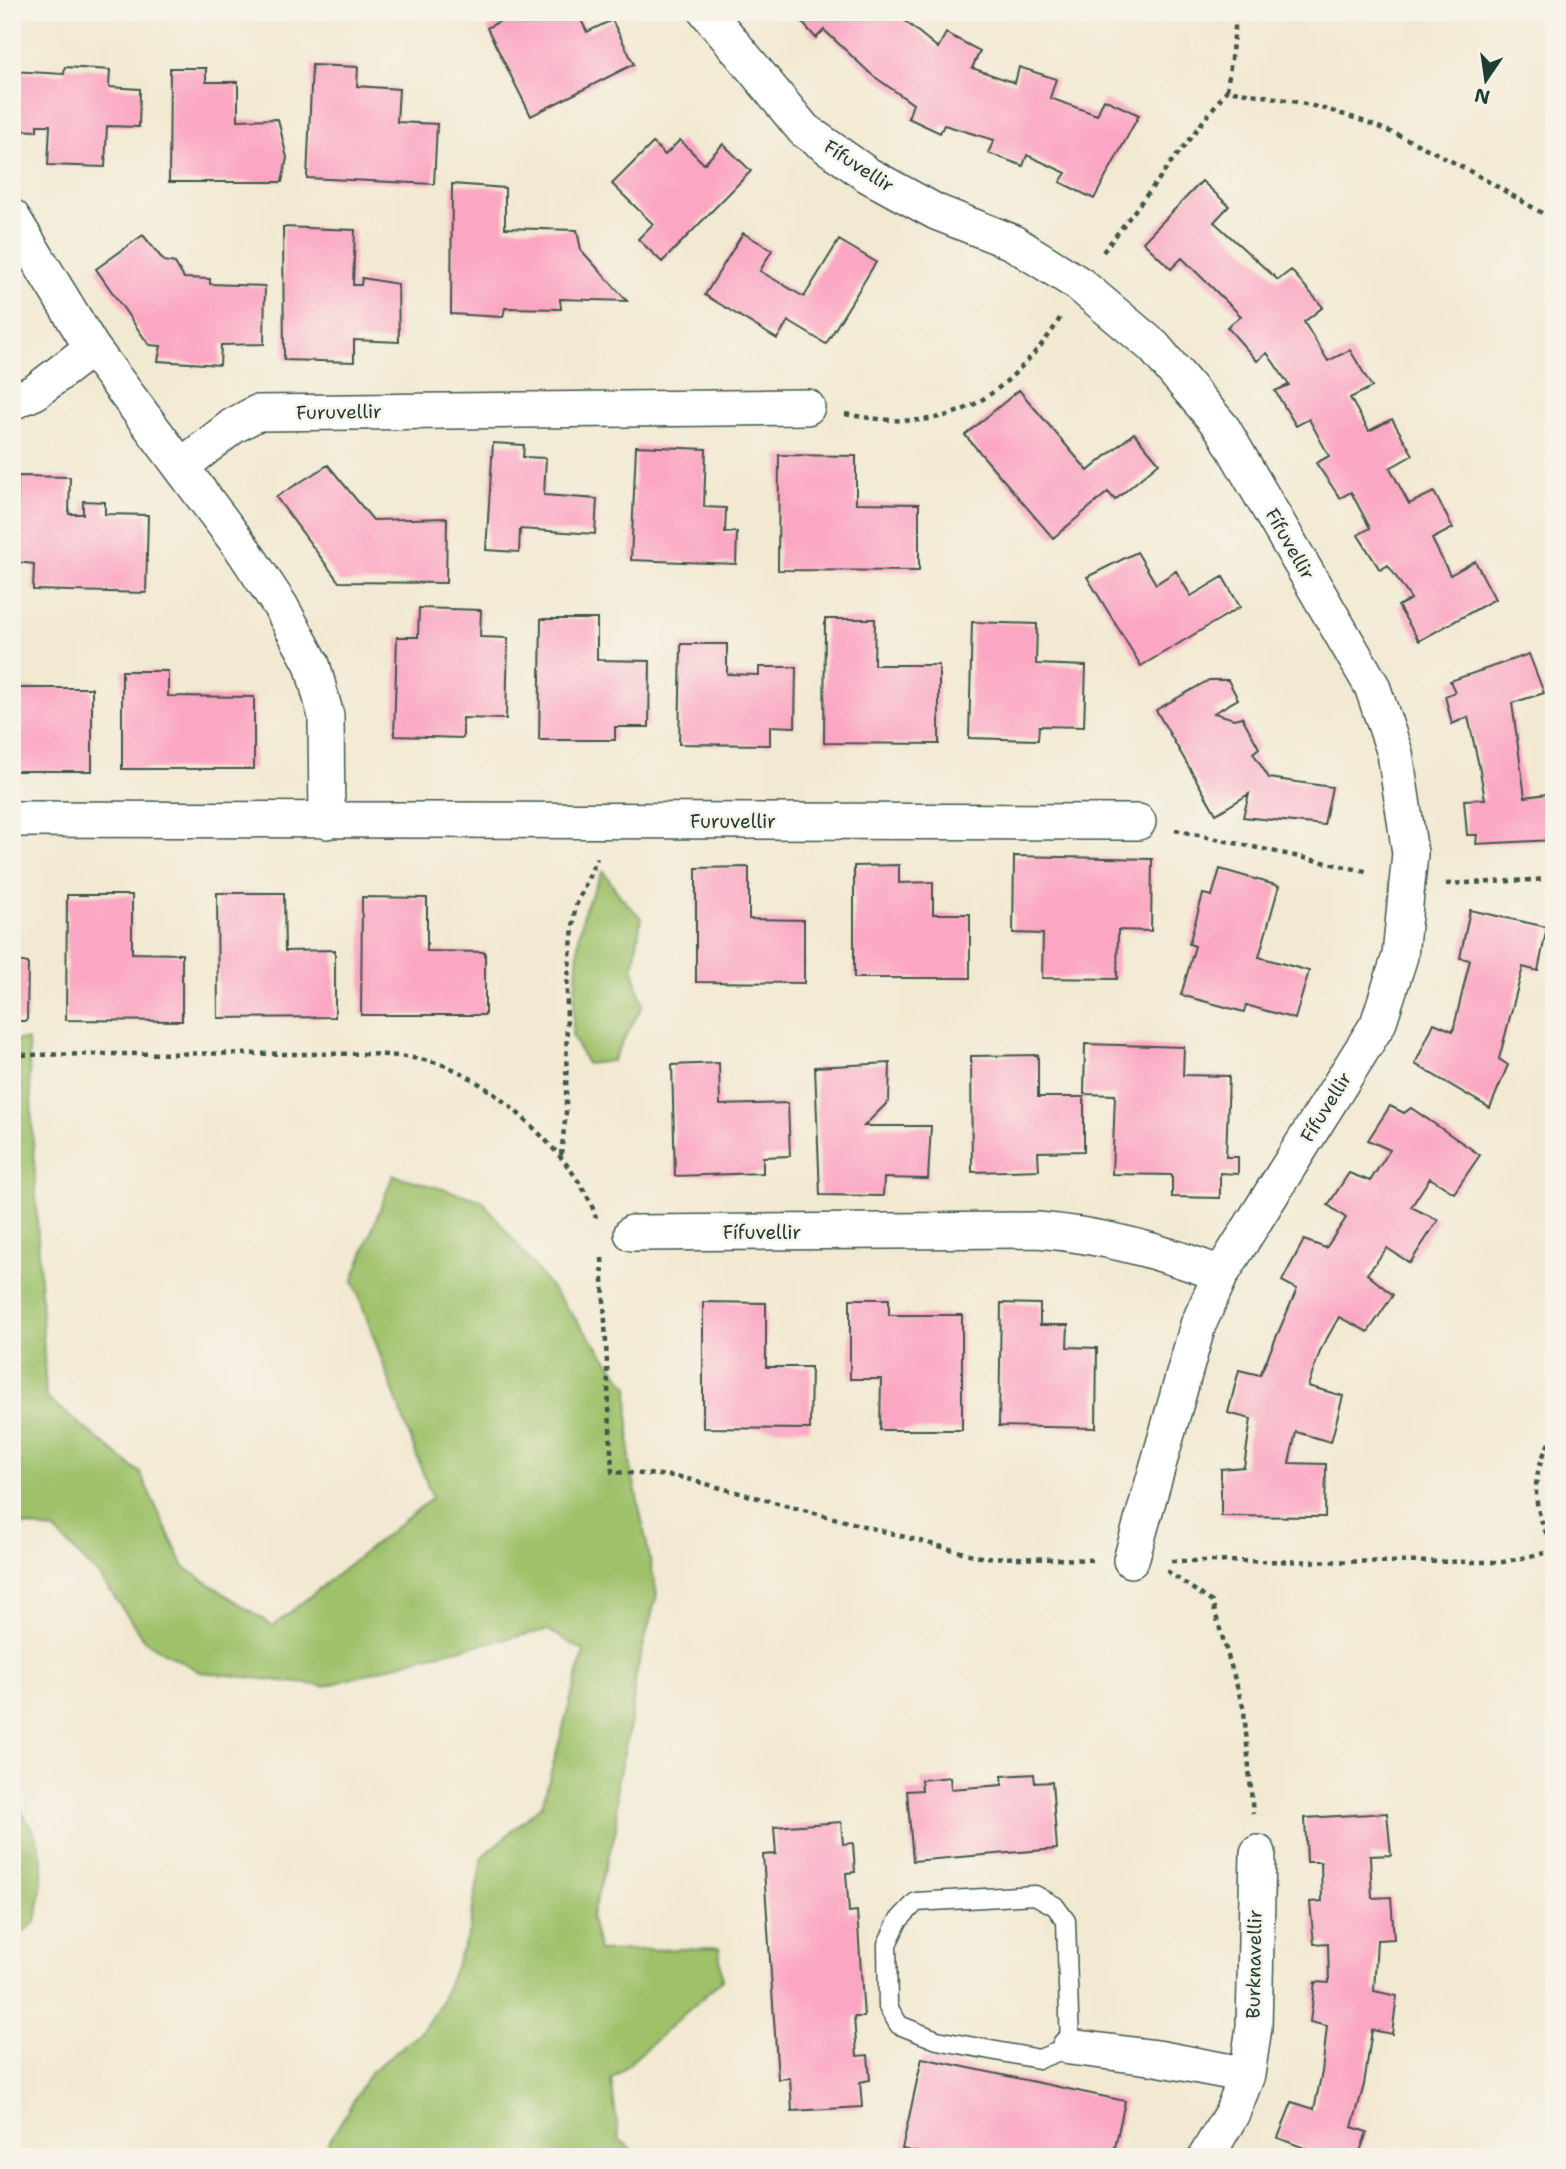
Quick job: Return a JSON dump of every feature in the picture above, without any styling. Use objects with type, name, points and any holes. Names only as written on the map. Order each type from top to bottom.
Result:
[{"type":"street","name":"Fífuvellir","points":[[707,12],[804,130],[868,176],[936,212],[1012,242],[1079,284],[1154,347],[1223,429],[1372,686],[1395,753],[1405,801],[1410,853],[1400,956],[1378,1024],[1221,1274],[1198,1325],[1142,1560]]},
{"type":"street","points":[[12,217],[92,348],[251,562],[312,664],[326,716],[327,821]]},
{"type":"street","points":[[12,401],[35,392],[92,348]]},
{"type":"street","name":"Furuvellir","points":[[181,466],[233,426],[257,413],[807,407]]},
{"type":"street","name":"Furuvellir","points":[[12,818],[327,821],[1138,821]]},
{"type":"street","name":"Fífuvellir","points":[[632,1233],[1037,1230],[1087,1233],[1162,1252],[1221,1274]]},
{"type":"street","name":"Burknavellir","points":[[1206,2157],[1232,2113],[1247,2075],[1254,2027],[1258,1853]]},
{"type":"street","points":[[1070,2047],[1157,2058],[1247,2075]]},
{"type":"lane","points":[[1035,1895],[1055,1906],[1066,1921],[1070,2047],[1040,2059],[937,2040],[900,2025],[888,2007],[887,1944],[898,1922],[916,1902],[1035,1895]]},
{"type":"path","points":[[807,407],[875,420],[916,422],[960,413],[999,391],[1049,337],[1079,284],[1227,90],[1237,12]]},
{"type":"path","points":[[1227,90],[1317,107],[1367,123],[1474,173],[1554,220]]},
{"type":"path","points":[[561,1155],[566,1112],[567,987],[575,908],[603,844],[607,820]]},
{"type":"path","points":[[1138,821],[1408,880],[1447,884],[1554,879]]},
{"type":"path","points":[[12,1055],[372,1055],[438,1063],[498,1098],[561,1155],[592,1202],[597,1222]]},
{"type":"path","points":[[601,1255],[612,1472],[676,1476],[980,1557],[1503,1562],[1554,1550],[1542,1527],[1534,1496],[1538,1461],[1554,1434]]},
{"type":"path","points":[[1142,1560],[1212,1602],[1244,1710],[1258,1853]]},
{"type":"green space","points":[[603,871],[621,897],[641,918],[633,970],[643,1005],[612,1061],[587,1064],[572,1036],[579,936],[585,908]]},
{"type":"green space","points":[[12,1040],[28,1040],[46,1397],[140,1473],[184,1567],[273,1626],[432,1498],[353,1280],[393,1175],[482,1200],[628,1386],[630,1462],[657,1594],[635,1678],[632,1716],[617,1783],[616,1830],[591,1918],[599,1951],[719,1948],[722,1980],[611,2080],[619,2139],[642,2157],[320,2157],[370,2073],[421,2032],[440,2004],[469,1932],[482,1857],[542,1805],[584,1651],[548,1630],[426,1656],[326,1686],[200,1672],[145,1641],[101,1578],[55,1531],[12,1523]]},
{"type":"green space","points":[[12,1800],[39,1844],[42,1871],[36,1922],[12,1940]]},
{"type":"building","points":[[496,12],[577,12],[587,32],[612,20],[634,64],[531,116],[487,28],[500,21]]},
{"type":"building","points":[[793,12],[894,12],[938,48],[946,33],[980,51],[972,68],[1015,83],[1019,67],[1056,79],[1050,98],[1097,115],[1104,99],[1139,115],[1094,199],[1060,182],[1066,173],[1027,155],[1023,166],[988,153],[994,140],[944,125],[940,133],[908,118],[913,104],[872,75],[824,30],[816,38]]},
{"type":"building","points":[[312,65],[358,67],[357,86],[399,89],[397,122],[437,124],[434,184],[307,178]]},
{"type":"building","points":[[65,67],[110,70],[109,87],[140,89],[139,127],[107,126],[105,167],[48,165],[50,125],[37,125],[37,131],[12,130],[12,71],[64,74]]},
{"type":"building","points":[[170,68],[206,68],[206,82],[238,82],[238,120],[278,119],[287,158],[282,182],[169,182]]},
{"type":"building","points":[[680,140],[704,164],[723,144],[751,171],[662,262],[638,239],[653,224],[612,184],[653,143],[665,155]]},
{"type":"building","points":[[1202,181],[1229,206],[1214,222],[1278,280],[1291,270],[1323,307],[1304,322],[1328,361],[1350,350],[1372,387],[1350,398],[1369,431],[1392,419],[1413,455],[1390,468],[1409,504],[1434,492],[1453,528],[1432,539],[1450,575],[1475,561],[1495,599],[1419,641],[1398,606],[1411,599],[1388,565],[1380,570],[1358,535],[1370,528],[1351,492],[1340,498],[1316,463],[1329,456],[1309,419],[1296,426],[1275,391],[1289,385],[1267,353],[1257,361],[1227,327],[1241,316],[1182,258],[1171,269],[1143,242]]},
{"type":"building","points":[[452,184],[505,188],[505,228],[577,230],[581,250],[627,301],[560,299],[561,309],[505,308],[503,317],[451,314]]},
{"type":"building","points":[[283,227],[355,230],[353,285],[361,285],[362,278],[398,284],[399,342],[354,340],[354,362],[284,360]]},
{"type":"building","points":[[743,233],[772,250],[760,271],[804,297],[839,240],[876,262],[826,344],[788,321],[777,339],[705,295]]},
{"type":"building","points":[[143,235],[164,261],[175,263],[184,278],[210,279],[210,284],[265,286],[264,344],[221,345],[220,365],[158,361],[161,346],[149,345],[96,269]]},
{"type":"building","points":[[1019,390],[1088,471],[1134,433],[1159,463],[1115,500],[1108,492],[1053,538],[965,435]]},
{"type":"building","points":[[493,443],[524,445],[523,457],[546,458],[544,495],[597,499],[595,534],[520,529],[519,552],[486,550]]},
{"type":"building","points":[[636,446],[706,449],[704,507],[726,508],[725,533],[737,532],[736,564],[631,560]]},
{"type":"building","points":[[779,455],[856,456],[856,503],[919,504],[919,571],[778,570]]},
{"type":"building","points":[[328,465],[373,520],[447,518],[446,583],[339,582],[276,497]]},
{"type":"building","points":[[18,476],[70,477],[69,514],[83,514],[83,501],[105,502],[105,514],[148,515],[146,593],[33,590],[34,564],[16,562]]},
{"type":"building","points":[[1137,552],[1156,584],[1176,571],[1191,596],[1223,577],[1240,607],[1141,666],[1087,577]]},
{"type":"building","points":[[419,608],[481,610],[480,637],[508,638],[506,719],[463,718],[463,738],[394,736],[397,637],[418,637]]},
{"type":"building","points":[[541,619],[597,619],[597,660],[650,661],[649,727],[615,727],[615,740],[539,740]]},
{"type":"building","points":[[825,619],[875,619],[874,665],[939,665],[939,744],[824,743]]},
{"type":"building","points":[[972,622],[1037,624],[1036,664],[1086,666],[1084,727],[1039,726],[1038,740],[969,738]]},
{"type":"building","points":[[681,644],[727,644],[727,674],[759,675],[759,667],[796,667],[795,727],[770,726],[770,745],[679,744]]},
{"type":"building","points":[[1529,654],[1544,693],[1512,703],[1525,797],[1554,793],[1554,840],[1476,844],[1477,835],[1467,835],[1464,800],[1485,799],[1479,766],[1468,717],[1452,724],[1445,696],[1455,692],[1450,681]]},
{"type":"building","points":[[12,663],[16,688],[92,688],[92,771],[12,771]]},
{"type":"building","points":[[122,671],[168,671],[168,696],[254,697],[254,769],[122,769]]},
{"type":"building","points":[[1209,680],[1228,680],[1238,699],[1214,713],[1234,719],[1242,717],[1259,748],[1253,753],[1269,778],[1332,787],[1324,825],[1243,817],[1249,794],[1216,814],[1156,710]]},
{"type":"building","points":[[1014,856],[1152,859],[1151,931],[1118,930],[1117,979],[1042,978],[1043,934],[1013,933]]},
{"type":"building","points":[[899,865],[899,883],[933,882],[933,914],[970,914],[970,978],[854,978],[854,866]]},
{"type":"building","points":[[749,867],[749,919],[804,920],[804,983],[696,982],[696,868]]},
{"type":"building","points":[[1220,869],[1279,886],[1259,957],[1309,971],[1295,1019],[1246,1005],[1244,1012],[1181,995],[1195,946],[1189,944],[1203,894],[1212,896]]},
{"type":"building","points":[[217,893],[284,893],[285,951],[335,950],[335,1017],[218,1018]]},
{"type":"building","points":[[67,895],[132,895],[132,953],[182,954],[182,1021],[66,1020]]},
{"type":"building","points":[[362,897],[427,898],[427,951],[485,952],[485,1015],[361,1015]]},
{"type":"building","points":[[1470,910],[1547,927],[1538,971],[1523,967],[1499,1059],[1508,1065],[1490,1108],[1415,1064],[1434,1023],[1453,1031],[1470,960],[1460,958]]},
{"type":"building","points":[[12,960],[28,963],[27,1021],[12,1021]]},
{"type":"building","points":[[1085,1044],[1184,1047],[1183,1075],[1229,1076],[1226,1157],[1238,1157],[1238,1174],[1220,1173],[1220,1198],[1172,1197],[1172,1175],[1112,1174],[1115,1095],[1084,1094]]},
{"type":"building","points":[[1038,1055],[1038,1097],[1084,1097],[1084,1151],[1038,1152],[1039,1170],[972,1172],[971,1056]]},
{"type":"building","points":[[719,1063],[720,1105],[788,1103],[790,1156],[763,1157],[763,1173],[675,1176],[672,1065]]},
{"type":"building","points":[[890,1063],[889,1101],[864,1126],[931,1126],[928,1179],[884,1178],[883,1196],[820,1195],[815,1067]]},
{"type":"building","points":[[1390,1106],[1404,1113],[1411,1108],[1480,1155],[1454,1193],[1430,1178],[1411,1207],[1438,1220],[1410,1263],[1387,1248],[1367,1274],[1393,1295],[1368,1332],[1339,1317],[1321,1349],[1308,1386],[1343,1396],[1331,1442],[1296,1432],[1289,1463],[1326,1464],[1325,1517],[1221,1516],[1221,1469],[1244,1467],[1251,1419],[1228,1413],[1239,1370],[1260,1375],[1297,1289],[1282,1281],[1304,1240],[1326,1248],[1346,1218],[1328,1205],[1349,1173],[1370,1181],[1390,1150],[1368,1140]]},
{"type":"building","points":[[850,1299],[889,1299],[889,1315],[962,1315],[962,1430],[880,1430],[881,1379],[850,1379]]},
{"type":"building","points":[[703,1302],[766,1303],[766,1367],[811,1367],[810,1429],[703,1428]]},
{"type":"building","points":[[1001,1303],[1040,1304],[1040,1325],[1068,1325],[1067,1347],[1097,1348],[1096,1428],[999,1426]]},
{"type":"building","points":[[1034,1774],[1035,1783],[1052,1782],[1057,1849],[913,1861],[907,1791],[922,1790],[921,1780],[950,1777],[951,1789],[1002,1785],[1002,1776]]},
{"type":"building","points":[[1387,1813],[1391,1855],[1370,1856],[1372,1898],[1391,1897],[1394,1939],[1377,1940],[1374,1991],[1397,1996],[1392,2034],[1372,2030],[1364,2085],[1352,2127],[1367,2132],[1358,2157],[1328,2157],[1278,2138],[1292,2102],[1314,2109],[1322,2072],[1327,2026],[1310,2022],[1315,1982],[1329,1983],[1328,1943],[1314,1944],[1310,1902],[1322,1901],[1321,1862],[1307,1862],[1305,1818]]},
{"type":"building","points":[[841,1822],[843,1844],[853,1843],[855,1872],[846,1873],[849,1912],[857,1911],[864,2017],[854,2017],[857,2056],[868,2055],[870,2080],[860,2082],[862,2107],[792,2111],[790,2078],[778,2079],[763,1855],[776,1854],[774,1827]]},
{"type":"building","points":[[922,2058],[1125,2101],[1113,2157],[938,2157],[902,2149]]}]
